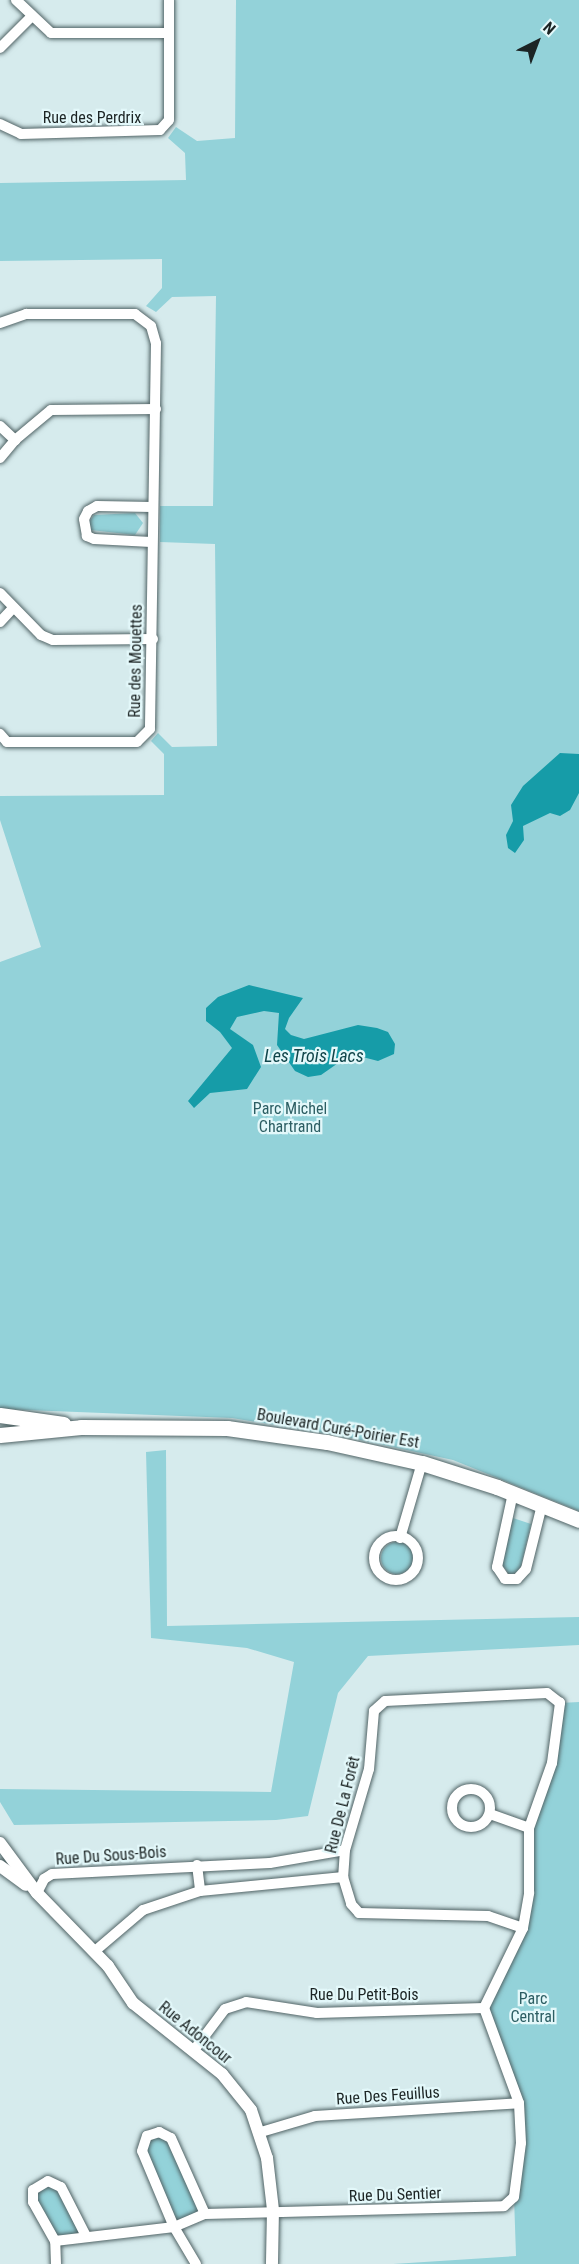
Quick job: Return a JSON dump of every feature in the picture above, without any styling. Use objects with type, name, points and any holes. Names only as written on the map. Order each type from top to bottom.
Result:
[{"type":"main road","name":"Boulevard Curé-Poirier Est","points":[[0,1415],[81,1427]]},
{"type":"main road","name":"Boulevard Curé-Poirier Est","points":[[0,1435],[81,1427],[227,1428],[327,1442],[422,1463],[513,1493],[579,1520]]},
{"type":"street","points":[[16,0],[30,18],[51,33],[69,35],[169,33]]},
{"type":"street","name":"Rue des Perdrix","points":[[0,124],[21,134],[160,130],[169,120],[169,0]]},
{"type":"street","points":[[0,48],[30,18]]},
{"type":"street","name":"Rue des Mouettes","points":[[0,323],[26,314],[135,314],[144,318],[152,326],[156,343],[151,542],[153,639],[150,729],[141,740],[8,742],[0,734]]},
{"type":"street","points":[[0,459],[15,440],[51,410],[156,409]]},
{"type":"street","points":[[0,426],[15,440]]},
{"type":"street","points":[[151,542],[94,539],[87,536],[84,519],[88,511],[97,506],[152,507]]},
{"type":"street","points":[[0,593],[41,635],[53,640],[153,639]]},
{"type":"street","points":[[0,622],[14,608]]},
{"type":"street","points":[[400,1538],[422,1463]]},
{"type":"street","points":[[513,1493],[497,1567],[505,1579],[517,1579],[526,1569],[542,1505]]},
{"type":"street","points":[[400,1538],[415,1545],[419,1556],[410,1578],[392,1577],[373,1563],[378,1542],[400,1538]]},
{"type":"street","name":"Rue De La Forêt","points":[[523,1928],[488,1916],[359,1913],[351,1904],[343,1877],[345,1850],[369,1769],[374,1711],[384,1701],[547,1692],[560,1703],[555,1745],[529,1828]]},
{"type":"street","points":[[490,1814],[529,1828],[529,1893],[523,1928],[493,1982],[484,2008],[519,2103]]},
{"type":"street","name":"Rue Adoncour","points":[[0,1843],[37,1893],[95,1951],[133,2003],[165,2033],[194,2050],[237,2091],[261,2132],[273,2210],[272,2264]]},
{"type":"street","name":"Rue Du Sous-Bois","points":[[37,1893],[44,1879],[52,1874],[197,1864],[270,1863],[345,1850]]},
{"type":"street","points":[[197,1864],[200,1891]]},
{"type":"street","name":"Rue Adoncour","points":[[0,1866],[37,1893]]},
{"type":"street","points":[[95,1951],[143,1910],[200,1891],[343,1877]]},
{"type":"street","name":"Rue Du Petit-Bois","points":[[194,2050],[225,2009],[246,2002],[317,2013],[484,2008]]},
{"type":"street","name":"Rue Des Feuillus","points":[[261,2132],[315,2116],[519,2103]]},
{"type":"street","name":"Rue Du Sentier","points":[[55,2241],[174,2227],[205,2214],[273,2210],[339,2212],[504,2206],[514,2197],[521,2143],[519,2103]]},
{"type":"street","points":[[196,2264],[174,2227],[142,2151],[147,2136],[159,2132],[171,2138],[205,2214]]},
{"type":"street","points":[[56,2264],[55,2241],[33,2202],[33,2190],[48,2181],[61,2187],[86,2236]]},
{"type":"green space","name":"Parc Michel Chartrand","points":[[236,0],[579,0],[579,1511],[453,1460],[342,1436],[232,1418],[0,1409],[0,962],[41,947],[0,820],[0,796],[164,795],[164,754],[151,741],[158,733],[172,747],[217,746],[215,544],[160,542],[160,506],[213,506],[216,296],[172,297],[156,312],[146,306],[162,288],[162,259],[0,261],[0,183],[186,180],[185,153],[168,138],[176,127],[197,141],[235,138]]},
{"type":"green space","points":[[135,513],[143,523],[135,535],[91,530],[89,522],[94,515]]},
{"type":"green space","points":[[166,1450],[167,1626],[579,1617],[579,1645],[368,1656],[338,1693],[308,1816],[276,1820],[14,1825],[0,1802],[0,1789],[271,1792],[294,1662],[247,1648],[151,1638],[146,1452]]},
{"type":"green space","points":[[513,1518],[531,1524],[520,1570],[510,1575],[502,1565]]},
{"type":"green space","points":[[397,1542],[408,1547],[413,1558],[408,1569],[397,1574],[386,1569],[381,1558],[386,1547]]},
{"type":"green space","name":"Parc Central","points":[[579,1702],[579,2264],[393,2264],[516,2256],[514,2197],[519,2103],[484,2008],[523,1928],[529,1828],[552,1763],[560,1703]]},
{"type":"green space","points":[[158,2135],[169,2140],[201,2212],[176,2224],[145,2151],[150,2138]]},
{"type":"green space","points":[[48,2184],[59,2189],[82,2234],[57,2238],[36,2201],[36,2192]]},
{"type":"water","points":[[560,753],[579,754],[579,793],[570,810],[560,816],[550,813],[523,826],[524,840],[515,853],[508,848],[506,835],[513,821],[511,805],[523,786]]},
{"type":"water","name":"Les Trois Lacs","points":[[249,985],[303,998],[289,1018],[285,1029],[291,1035],[304,1039],[358,1025],[377,1028],[388,1032],[395,1044],[394,1054],[378,1061],[351,1054],[321,1075],[308,1077],[295,1071],[277,1045],[279,1013],[264,1011],[237,1017],[230,1029],[253,1045],[261,1067],[247,1089],[210,1093],[194,1108],[188,1101],[232,1048],[220,1032],[206,1021],[206,1008],[218,997]]}]
